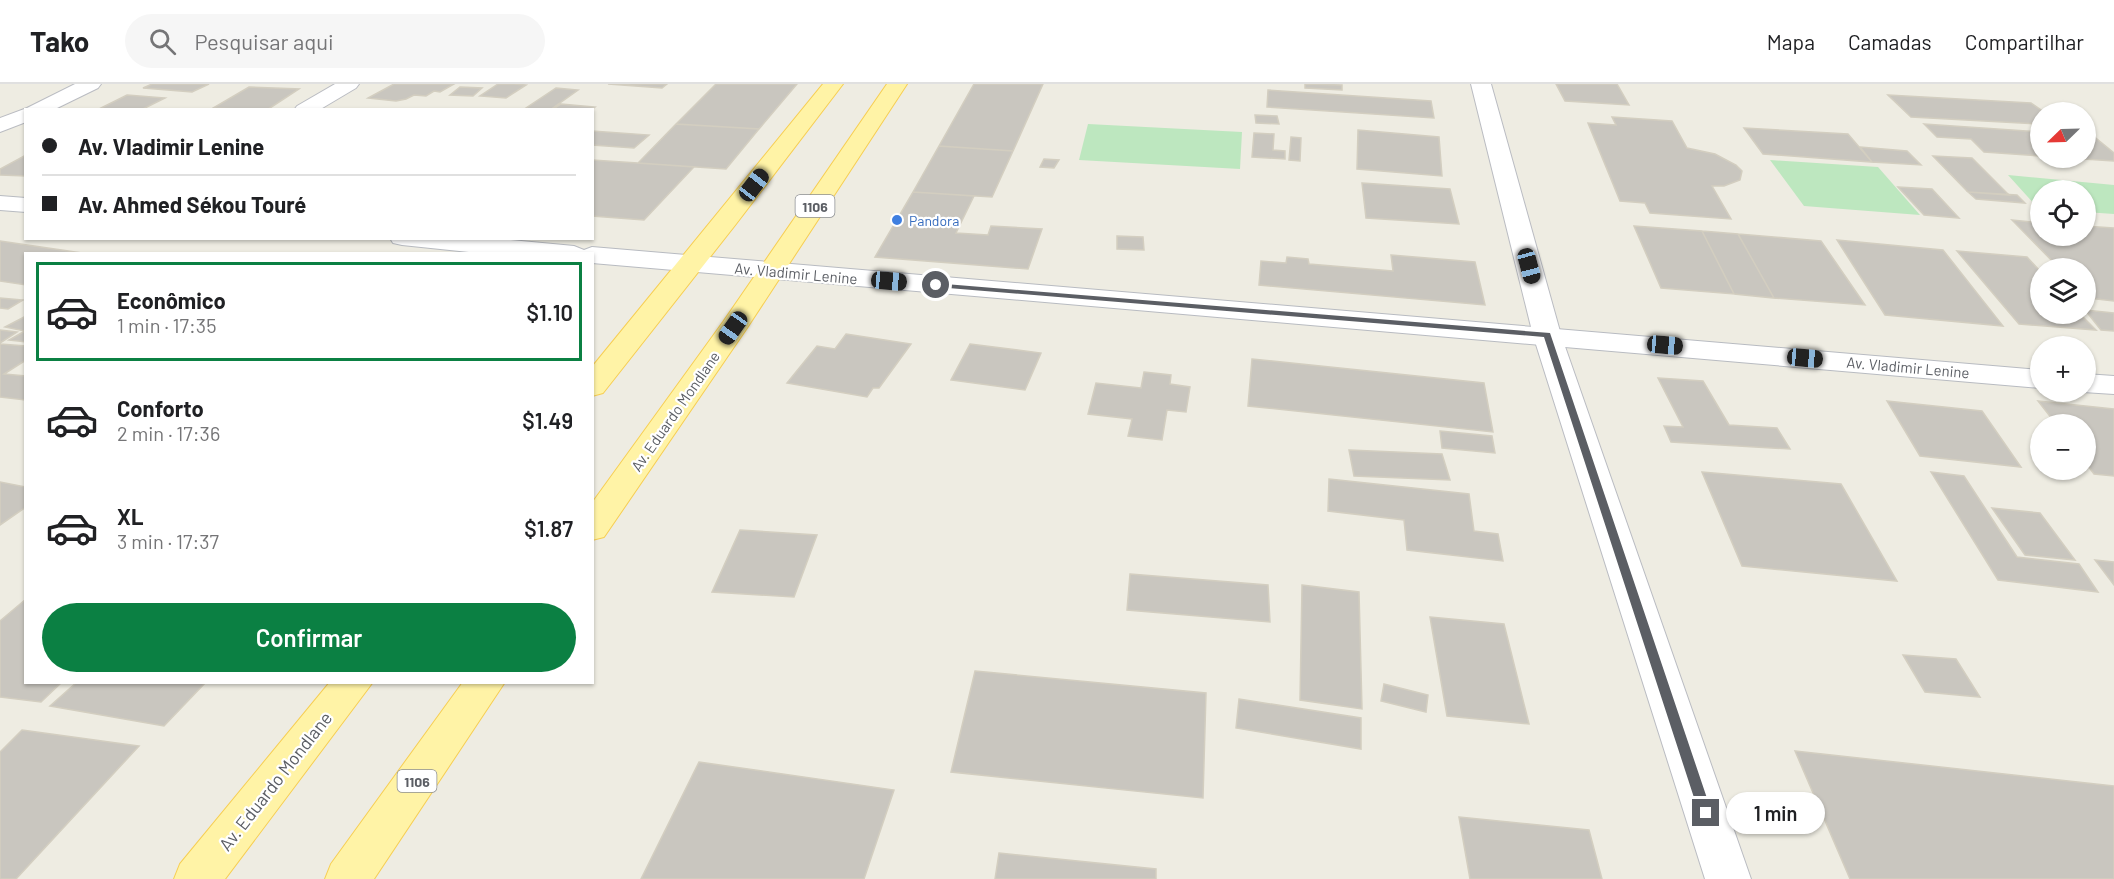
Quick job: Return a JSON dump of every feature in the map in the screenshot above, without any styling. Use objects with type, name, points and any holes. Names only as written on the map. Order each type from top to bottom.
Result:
[{"type":"main road","points":[[40,108],[91,84]]},
{"type":"main road","points":[[307,108],[349,84]]},
{"type":"main road","points":[[594,385],[728,219],[833,84]]},
{"type":"main road","name":"Av. Eduardo Mondlane","points":[[594,526],[897,84]]},
{"type":"main road","points":[[1481,84],[1547,335],[1728,879]]},
{"type":"main road","points":[[0,126],[24,115]]},
{"type":"main road","points":[[0,203],[24,205]]},
{"type":"main road","points":[[424,240],[552,252]]},
{"type":"main road","name":"Av. Vladimir Lenine","points":[[594,255],[2030,378]]},
{"type":"main road","points":[[2096,384],[2114,385]]},
{"type":"main road","name":"Av. Eduardo Mondlane","points":[[197,879],[351,684]]},
{"type":"main road","name":"1106","points":[[348,879],[484,684]]},
{"type":"green space","points":[[1088,124],[1242,132],[1240,169],[1079,160]]},
{"type":"green space","points":[[1770,160],[1878,167],[1920,215],[1804,206]]},
{"type":"green space","points":[[2008,175],[2061,180],[2030,180],[2030,199]]},
{"type":"green space","points":[[2096,183],[2114,185],[2114,214],[2096,213]]},
{"type":"building","points":[[152,84],[209,84],[192,92],[143,88]]},
{"type":"building","points":[[394,84],[454,84],[440,92],[434,91],[426,96],[414,95],[396,101],[368,98]]},
{"type":"building","points":[[498,84],[526,85],[506,98],[480,96]]},
{"type":"building","points":[[608,84],[667,84],[662,88]]},
{"type":"building","points":[[716,84],[797,84],[759,129],[676,124]]},
{"type":"building","points":[[974,84],[1043,84],[1013,151],[939,146]]},
{"type":"building","points":[[1305,84],[1342,85],[1342,90],[1305,88]]},
{"type":"building","points":[[1556,84],[1617,84],[1629,105],[1565,101]]},
{"type":"building","points":[[249,87],[299,89],[270,108],[213,108]]},
{"type":"building","points":[[460,87],[482,88],[473,96],[450,95]]},
{"type":"building","points":[[556,88],[578,90],[553,108],[526,108]]},
{"type":"building","points":[[1268,90],[1431,101],[1434,118],[1267,107]]},
{"type":"building","points":[[127,95],[165,98],[145,108],[101,108]]},
{"type":"building","points":[[1888,95],[2030,103],[2030,123],[1911,117]]},
{"type":"building","points":[[561,104],[595,107],[594,108],[555,108]]},
{"type":"building","points":[[1255,115],[1277,116],[1279,124],[1256,123]]},
{"type":"building","points":[[1612,117],[1672,121],[1687,148],[1715,154],[1736,165],[1742,171],[1740,180],[1724,186],[1712,186],[1731,219],[1650,213],[1645,203],[1620,201],[1588,123],[1616,125]]},
{"type":"building","points":[[676,124],[759,129],[726,169],[638,163]]},
{"type":"building","points":[[1924,124],[2030,131],[2030,155],[1984,152],[1971,139],[1937,137]]},
{"type":"building","points":[[1744,128],[1848,134],[1872,162],[1763,154]]},
{"type":"building","points":[[1358,130],[1439,137],[1442,176],[1357,169]]},
{"type":"building","points":[[594,131],[649,135],[634,148],[594,145]]},
{"type":"building","points":[[1254,133],[1274,134],[1273,150],[1285,151],[1285,159],[1252,157]]},
{"type":"building","points":[[1291,137],[1301,138],[1300,161],[1289,160]]},
{"type":"building","points":[[2096,138],[2114,153],[2114,161],[2096,160]]},
{"type":"building","points":[[939,146],[1013,151],[992,197],[913,192]]},
{"type":"building","points":[[1860,147],[1907,151],[1921,165],[1872,162]]},
{"type":"building","points":[[24,156],[24,176],[0,175],[0,169]]},
{"type":"building","points":[[1933,156],[1972,158],[2009,195],[1968,192]]},
{"type":"building","points":[[1044,159],[1059,160],[1054,168],[1040,167]]},
{"type":"building","points":[[594,160],[694,167],[644,220],[594,216]]},
{"type":"building","points":[[1362,183],[1450,189],[1459,224],[1366,218]]},
{"type":"building","points":[[1898,187],[1932,189],[1959,218],[1924,215]]},
{"type":"building","points":[[913,192],[974,196],[956,233],[988,235],[991,226],[1042,229],[1028,269],[875,257]]},
{"type":"building","points":[[1968,192],[2017,195],[2025,203],[1976,199]]},
{"type":"building","points":[[2012,220],[2030,222],[2030,238]]},
{"type":"building","points":[[1634,226],[1702,231],[1734,294],[1661,288]]},
{"type":"building","points":[[2096,227],[2114,228],[2114,301],[2096,299],[2096,258],[2049,258],[2037,246],[2096,246]]},
{"type":"building","points":[[1702,231],[1738,234],[1774,298],[1734,294]]},
{"type":"building","points":[[1738,234],[1821,241],[1865,305],[1774,298]]},
{"type":"building","points":[[1117,236],[1143,237],[1144,250],[1117,249]]},
{"type":"building","points":[[1837,240],[1943,250],[2003,326],[1885,315]]},
{"type":"building","points":[[0,241],[75,252],[24,252],[24,285],[0,281]]},
{"type":"building","points":[[1957,251],[2027,257],[2030,260],[2030,324],[2090,324],[2096,330],[2019,324]]},
{"type":"building","points":[[1391,255],[1475,262],[1485,305],[1259,285],[1261,261],[1286,263],[1287,257],[1308,259],[1309,264],[1393,271]]},
{"type":"building","points":[[0,298],[23,300],[8,309],[0,308]]},
{"type":"building","points":[[2096,311],[2114,313],[2114,331],[2101,330],[2096,324]]},
{"type":"building","points":[[24,317],[24,331],[5,327]]},
{"type":"building","points":[[0,330],[17,332],[0,343]]},
{"type":"building","points":[[24,332],[24,342],[9,340]]},
{"type":"building","points":[[846,334],[911,344],[879,388],[873,388],[867,397],[787,383],[817,346],[835,349]]},
{"type":"building","points":[[0,344],[24,346],[24,361],[4,374],[24,376],[24,400],[0,397]]},
{"type":"building","points":[[970,344],[1041,353],[1025,390],[951,380]]},
{"type":"building","points":[[1252,359],[1484,383],[1493,432],[1248,406]]},
{"type":"building","points":[[1144,372],[1171,375],[1170,384],[1190,387],[1186,412],[1167,410],[1162,440],[1128,436],[1132,419],[1088,414],[1096,383],[1141,388]]},
{"type":"building","points":[[1658,378],[1703,381],[1729,425],[1777,428],[1790,449],[1671,442],[1664,426],[1683,427]]},
{"type":"building","points":[[1887,401],[1982,411],[2021,467],[1920,456]]},
{"type":"building","points":[[2039,402],[2114,409],[2114,476],[2096,474],[2096,414],[2048,414]]},
{"type":"building","points":[[1440,431],[1492,436],[1495,453],[1442,448]]},
{"type":"building","points":[[1349,450],[1442,454],[1450,480],[1354,476]]},
{"type":"building","points":[[1702,472],[1841,484],[1897,581],[1742,566]]},
{"type":"building","points":[[1931,472],[1964,476],[2017,557],[2079,564],[2098,592],[1998,580]]},
{"type":"building","points":[[1329,479],[1469,494],[1474,531],[1498,534],[1503,561],[1407,550],[1404,520],[1328,511]]},
{"type":"building","points":[[0,482],[24,487],[24,508],[0,525]]},
{"type":"building","points":[[1992,508],[2040,513],[2075,560],[2025,555]]},
{"type":"building","points":[[740,530],[817,535],[794,597],[712,592]]},
{"type":"building","points":[[2095,560],[2114,562],[2114,585]]},
{"type":"building","points":[[1130,574],[1268,585],[1270,622],[1127,610]]},
{"type":"building","points":[[1302,585],[1359,592],[1362,709],[1300,700]]},
{"type":"building","points":[[24,601],[24,684],[60,684],[41,702],[0,697],[0,621]]},
{"type":"building","points":[[1430,617],[1504,624],[1529,724],[1447,716]]},
{"type":"building","points":[[1903,655],[1956,659],[1980,697],[1925,692]]},
{"type":"building","points":[[975,671],[1206,693],[1203,798],[951,772]]},
{"type":"building","points":[[75,684],[204,684],[164,726],[50,706]]},
{"type":"building","points":[[1384,684],[1428,695],[1426,712],[1381,701]]},
{"type":"building","points":[[1239,699],[1361,718],[1361,749],[1236,728]]},
{"type":"building","points":[[22,730],[139,746],[16,879],[0,879],[0,752]]},
{"type":"building","points":[[1795,751],[2114,786],[2114,879],[1850,879]]},
{"type":"building","points":[[699,762],[894,790],[864,879],[641,879]]},
{"type":"building","points":[[1459,817],[1589,830],[1602,879],[1470,879]]},
{"type":"building","points":[[999,853],[1156,869],[1156,879],[995,879]]},
{"type":"place","name":"Pandora","points":[[897,220]]},
{"type":"route","points":[[936,285],[1547,335],[1706,813]]}]
